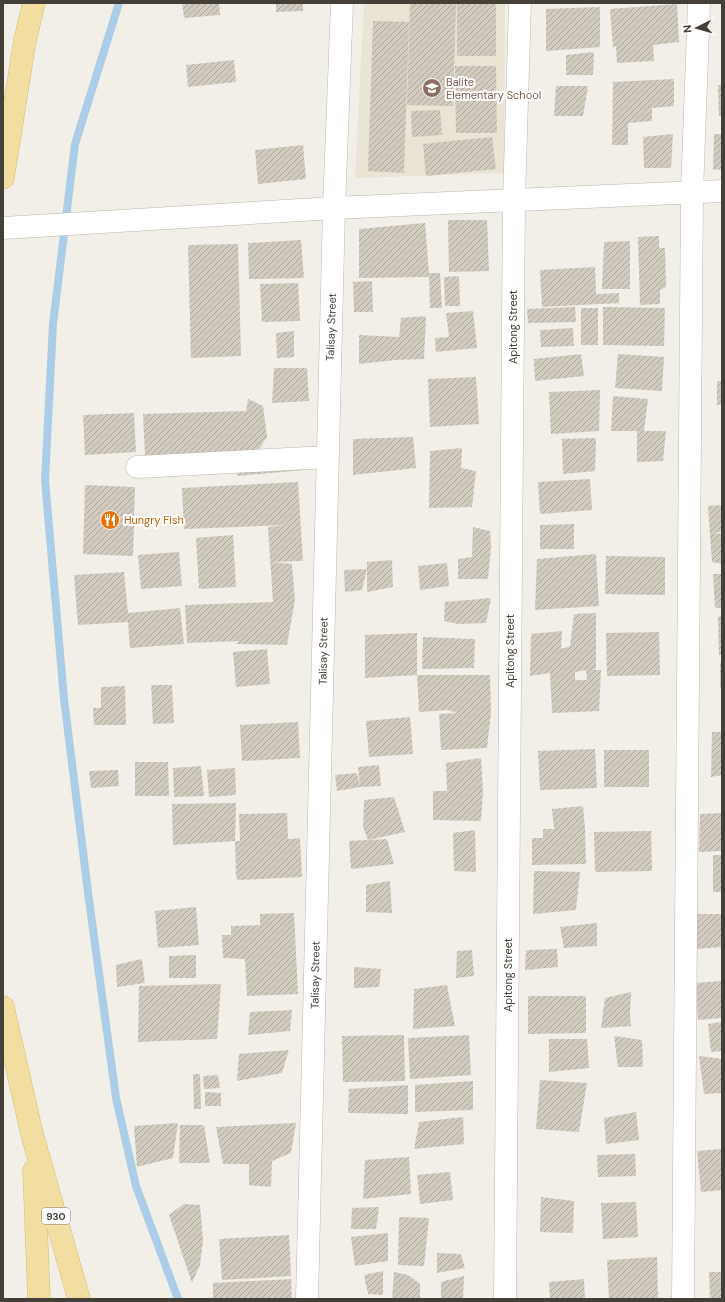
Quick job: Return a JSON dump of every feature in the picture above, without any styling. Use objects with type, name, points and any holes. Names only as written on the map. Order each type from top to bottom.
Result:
[{"type":"main road","points":[[3,178],[25,40],[34,3]]},
{"type":"main road","name":"930","points":[[3,1007],[32,1134],[79,1299]]},
{"type":"main road","name":"930","points":[[32,1134],[39,1299]]},
{"type":"street","name":"Talisay Street","points":[[307,1299],[334,208],[342,3]]},
{"type":"street","name":"Apitong Street","points":[[505,1299],[514,200],[520,3]]},
{"type":"street","points":[[683,1299],[692,192],[699,3]]},
{"type":"street","points":[[3,228],[334,208],[722,191]]},
{"type":"street","points":[[137,467],[328,457]]},
{"type":"shaded area","name":"Balite Elementary School","points":[[364,3],[505,3],[504,173],[355,178]]},
{"type":"building","points":[[182,3],[219,3],[220,15],[184,18]]},
{"type":"building","points":[[276,3],[303,3],[303,11],[276,12]]},
{"type":"building","points":[[410,3],[456,3],[453,106],[407,105]]},
{"type":"building","points":[[457,3],[496,3],[496,56],[457,56]]},
{"type":"building","points":[[677,4],[679,42],[653,45],[654,61],[617,63],[616,46],[613,47],[610,9]]},
{"type":"building","points":[[600,7],[600,47],[546,51],[546,9]]},
{"type":"building","points":[[373,21],[409,22],[404,173],[368,171]]},
{"type":"building","points":[[594,52],[593,75],[566,75],[566,55]]},
{"type":"building","points":[[234,60],[236,82],[188,87],[186,65]]},
{"type":"building","points":[[455,66],[496,66],[497,133],[456,133]]},
{"type":"building","points":[[674,79],[674,106],[652,108],[652,121],[628,123],[628,145],[612,145],[613,82]]},
{"type":"building","points":[[718,85],[722,85],[722,116],[719,116]]},
{"type":"building","points":[[556,86],[588,86],[583,116],[554,116]]},
{"type":"building","points":[[440,110],[442,135],[412,137],[411,111]]},
{"type":"building","points":[[673,134],[671,168],[644,168],[643,137]]},
{"type":"building","points":[[714,134],[722,134],[722,169],[713,170]]},
{"type":"building","points":[[492,137],[496,169],[426,176],[423,144]]},
{"type":"building","points":[[303,145],[306,179],[258,184],[255,150]]},
{"type":"building","points":[[448,220],[487,220],[489,271],[449,272]]},
{"type":"building","points":[[425,223],[429,273],[440,273],[442,308],[430,308],[429,277],[359,278],[359,229]]},
{"type":"building","points":[[659,236],[659,248],[665,248],[666,287],[660,290],[660,304],[640,305],[638,237]]},
{"type":"building","points":[[301,240],[304,278],[249,279],[248,243]]},
{"type":"building","points":[[630,241],[630,289],[602,289],[604,242]]},
{"type":"building","points":[[238,244],[241,356],[191,358],[188,245]]},
{"type":"building","points":[[595,267],[596,294],[619,293],[619,303],[542,307],[540,270]]},
{"type":"building","points":[[459,276],[460,306],[445,306],[444,277]]},
{"type":"building","points":[[372,281],[373,312],[354,312],[353,282]]},
{"type":"building","points":[[298,283],[300,321],[262,322],[260,284]]},
{"type":"building","points":[[575,307],[576,322],[528,323],[527,309]]},
{"type":"building","points":[[603,307],[665,308],[664,346],[603,345]]},
{"type":"building","points":[[581,308],[598,308],[598,345],[581,345]]},
{"type":"building","points":[[473,311],[477,348],[436,352],[435,338],[449,337],[446,313]]},
{"type":"building","points":[[426,316],[424,359],[359,364],[359,335],[399,337],[401,318]]},
{"type":"building","points":[[573,328],[574,346],[541,347],[540,330]]},
{"type":"building","points":[[294,331],[294,357],[277,358],[276,333]]},
{"type":"building","points":[[581,354],[584,376],[535,381],[534,359]]},
{"type":"building","points":[[618,354],[664,357],[662,391],[615,388]]},
{"type":"building","points":[[274,368],[307,368],[309,401],[272,403]]},
{"type":"building","points":[[476,377],[479,424],[430,427],[428,379]]},
{"type":"building","points":[[717,381],[722,381],[722,404],[717,405]]},
{"type":"building","points":[[600,390],[599,431],[551,434],[549,392]]},
{"type":"building","points":[[613,396],[648,399],[644,431],[666,431],[663,461],[637,462],[637,431],[611,431]]},
{"type":"building","points":[[248,399],[263,406],[267,437],[258,451],[304,448],[305,470],[237,476],[235,457],[145,456],[143,414],[246,411]]},
{"type":"building","points":[[134,413],[136,452],[85,455],[83,415]]},
{"type":"building","points":[[413,437],[416,468],[353,475],[353,439]]},
{"type":"building","points":[[596,438],[595,471],[563,474],[562,439]]},
{"type":"building","points":[[462,448],[461,468],[476,471],[472,507],[429,508],[430,451]]},
{"type":"building","points":[[590,479],[592,510],[540,514],[538,482]]},
{"type":"building","points":[[298,482],[303,561],[271,562],[292,564],[295,600],[287,645],[236,644],[239,641],[187,643],[185,605],[273,602],[268,527],[286,525],[184,529],[182,488]]},
{"type":"building","points":[[85,485],[135,487],[133,556],[83,554]]},
{"type":"building","points":[[722,505],[722,532],[712,533],[722,534],[722,564],[712,562],[708,506]]},
{"type":"building","points":[[574,524],[574,549],[540,549],[540,525]]},
{"type":"building","points":[[473,527],[490,531],[491,547],[488,579],[458,579],[458,559],[472,557]]},
{"type":"building","points":[[233,535],[236,587],[199,589],[196,538]]},
{"type":"building","points":[[179,552],[182,586],[141,589],[138,555]]},
{"type":"building","points":[[596,554],[599,606],[535,610],[537,559]]},
{"type":"building","points":[[606,556],[665,557],[665,595],[605,594]]},
{"type":"building","points":[[392,560],[393,587],[367,592],[367,562]]},
{"type":"building","points":[[447,563],[449,586],[420,590],[418,566]]},
{"type":"building","points":[[367,569],[362,590],[345,592],[344,570]]},
{"type":"building","points":[[124,572],[128,613],[180,608],[184,644],[130,648],[128,622],[78,625],[74,575]]},
{"type":"building","points":[[713,574],[722,574],[722,608],[715,608]]},
{"type":"building","points":[[491,598],[486,623],[458,624],[444,621],[445,602]]},
{"type":"building","points":[[596,613],[596,669],[592,670],[601,670],[599,711],[552,713],[550,673],[530,676],[531,634],[562,631],[561,649],[570,646],[574,614]],"holes":[[[586,670],[587,680],[575,680],[575,672]]]},
{"type":"building","points":[[722,616],[722,654],[719,655],[718,617]]},
{"type":"building","points":[[659,632],[660,675],[607,676],[606,633]]},
{"type":"building","points":[[417,633],[417,675],[365,678],[365,635]]},
{"type":"building","points":[[423,637],[475,639],[474,668],[422,669]]},
{"type":"building","points":[[267,649],[270,684],[236,687],[233,652]]},
{"type":"building","points":[[720,663],[722,663],[722,688],[720,688]]},
{"type":"building","points":[[417,675],[490,675],[491,712],[487,748],[441,750],[439,714],[457,713],[448,710],[419,712]]},
{"type":"building","points":[[151,685],[172,685],[174,723],[153,724]]},
{"type":"building","points":[[125,686],[126,725],[94,725],[93,708],[101,708],[101,687]]},
{"type":"building","points":[[410,717],[413,754],[369,757],[366,721]]},
{"type":"building","points":[[298,722],[300,758],[242,761],[240,725]]},
{"type":"building","points":[[712,732],[722,732],[722,775],[711,777]]},
{"type":"building","points":[[595,749],[597,788],[540,790],[538,751]]},
{"type":"building","points":[[604,750],[649,750],[649,787],[604,787]]},
{"type":"building","points":[[481,758],[483,791],[481,821],[433,820],[433,791],[447,791],[446,763]]},
{"type":"building","points":[[135,762],[168,762],[169,796],[135,796]]},
{"type":"building","points":[[379,765],[381,786],[360,787],[358,767]]},
{"type":"building","points":[[201,766],[204,796],[174,797],[173,768]]},
{"type":"building","points":[[235,768],[236,795],[209,797],[207,770]]},
{"type":"building","points":[[118,770],[119,786],[91,788],[89,771]]},
{"type":"building","points":[[357,773],[360,787],[337,791],[335,775]]},
{"type":"building","points":[[394,797],[405,832],[368,840],[363,827],[364,800]]},
{"type":"building","points":[[236,803],[235,841],[173,845],[172,804]]},
{"type":"building","points":[[583,806],[586,864],[532,865],[532,838],[543,838],[543,829],[554,829],[552,809]]},
{"type":"building","points":[[287,813],[288,839],[300,838],[302,877],[238,880],[236,876],[235,841],[240,841],[239,814]]},
{"type":"building","points":[[722,813],[722,851],[699,852],[700,814]]},
{"type":"building","points":[[475,830],[476,872],[454,871],[453,833]]},
{"type":"building","points":[[651,831],[652,871],[595,872],[594,832]]},
{"type":"building","points":[[387,839],[394,864],[351,869],[349,841]]},
{"type":"building","points":[[713,855],[722,855],[722,892],[713,892]]},
{"type":"building","points":[[534,871],[580,872],[576,910],[533,914]]},
{"type":"building","points":[[390,881],[392,913],[366,912],[366,885]]},
{"type":"building","points":[[196,907],[199,945],[158,948],[155,911]]},
{"type":"building","points":[[294,913],[298,994],[247,996],[245,959],[223,958],[222,935],[231,935],[231,926],[260,925],[260,914]]},
{"type":"building","points":[[696,914],[722,914],[722,947],[697,949]]},
{"type":"building","points":[[597,923],[597,946],[564,948],[560,927]]},
{"type":"building","points":[[557,949],[558,967],[525,970],[526,950]]},
{"type":"building","points":[[472,950],[474,976],[456,978],[457,951]]},
{"type":"building","points":[[196,955],[196,978],[169,978],[169,956]]},
{"type":"building","points":[[142,959],[145,983],[117,987],[116,965]]},
{"type":"building","points":[[354,967],[381,969],[379,987],[354,988]]},
{"type":"building","points":[[722,981],[722,1018],[698,1020],[696,983]]},
{"type":"building","points":[[221,984],[217,1039],[138,1042],[139,986]]},
{"type":"building","points":[[447,985],[455,1026],[413,1029],[414,989]]},
{"type":"building","points":[[631,992],[631,1026],[601,1028],[605,998]]},
{"type":"building","points":[[528,996],[586,996],[586,1033],[528,1034]]},
{"type":"building","points":[[292,1010],[290,1031],[248,1035],[250,1012]]},
{"type":"building","points":[[722,1022],[722,1051],[711,1052],[708,1024]]},
{"type":"building","points":[[404,1035],[405,1081],[343,1082],[342,1036]]},
{"type":"building","points":[[469,1035],[471,1075],[410,1079],[408,1038]]},
{"type":"building","points":[[614,1036],[642,1040],[643,1067],[618,1067]]},
{"type":"building","points":[[549,1039],[587,1039],[589,1068],[549,1072]]},
{"type":"building","points":[[289,1050],[282,1073],[237,1081],[239,1054]]},
{"type":"building","points":[[699,1056],[722,1059],[722,1093],[704,1094]]},
{"type":"building","points":[[193,1074],[200,1074],[201,1109],[194,1109]]},
{"type":"building","points":[[218,1075],[220,1088],[204,1089],[203,1076]]},
{"type":"building","points":[[540,1080],[587,1083],[579,1132],[536,1129]]},
{"type":"building","points":[[473,1081],[473,1110],[415,1112],[415,1085]]},
{"type":"building","points":[[408,1085],[408,1114],[348,1113],[349,1089]]},
{"type":"building","points":[[205,1092],[221,1093],[221,1106],[205,1106]]},
{"type":"building","points":[[636,1112],[639,1140],[606,1144],[604,1118]]},
{"type":"building","points":[[463,1117],[464,1144],[414,1149],[419,1122]]},
{"type":"building","points":[[178,1123],[173,1158],[137,1167],[134,1126]]},
{"type":"building","points":[[296,1123],[291,1153],[272,1161],[271,1187],[249,1185],[249,1164],[223,1164],[216,1127]]},
{"type":"building","points":[[180,1125],[204,1125],[210,1163],[179,1163]]},
{"type":"building","points":[[722,1149],[722,1190],[701,1192],[697,1151]]},
{"type":"building","points":[[635,1154],[636,1176],[598,1177],[597,1155]]},
{"type":"building","points":[[409,1157],[411,1194],[363,1199],[365,1160]]},
{"type":"building","points":[[450,1172],[453,1200],[420,1204],[417,1175]]},
{"type":"building","points":[[541,1197],[574,1201],[573,1233],[540,1232]]},
{"type":"building","points":[[636,1202],[638,1237],[603,1239],[601,1203]]},
{"type":"building","points":[[184,1204],[200,1205],[203,1240],[200,1265],[192,1283],[169,1215]]},
{"type":"building","points":[[379,1207],[376,1229],[351,1229],[352,1208]]},
{"type":"building","points":[[399,1217],[429,1218],[424,1266],[398,1265]]},
{"type":"building","points":[[388,1233],[388,1261],[355,1266],[351,1237]]},
{"type":"building","points":[[289,1235],[291,1276],[222,1280],[219,1239]]},
{"type":"building","points":[[437,1253],[461,1254],[465,1268],[437,1273]]},
{"type":"building","points":[[657,1257],[658,1299],[609,1299],[607,1260]]},
{"type":"building","points":[[383,1271],[383,1295],[368,1294],[364,1275]]},
{"type":"building","points":[[394,1272],[408,1275],[420,1284],[420,1299],[392,1299]]},
{"type":"building","points":[[709,1272],[722,1272],[722,1299],[710,1299]]},
{"type":"building","points":[[464,1276],[463,1299],[441,1299],[441,1282]]},
{"type":"building","points":[[291,1279],[292,1299],[213,1299],[213,1283]]},
{"type":"building","points":[[584,1279],[585,1299],[550,1299],[549,1282]]},
{"type":"waterway","points":[[119,3],[75,144],[53,324],[45,480],[64,699],[116,1098],[136,1186],[178,1299]]},
{"type":"place","name":"Balite Elementary School","points":[[432,88]]},
{"type":"place","name":"Hungry Fish","points":[[110,520]]}]
